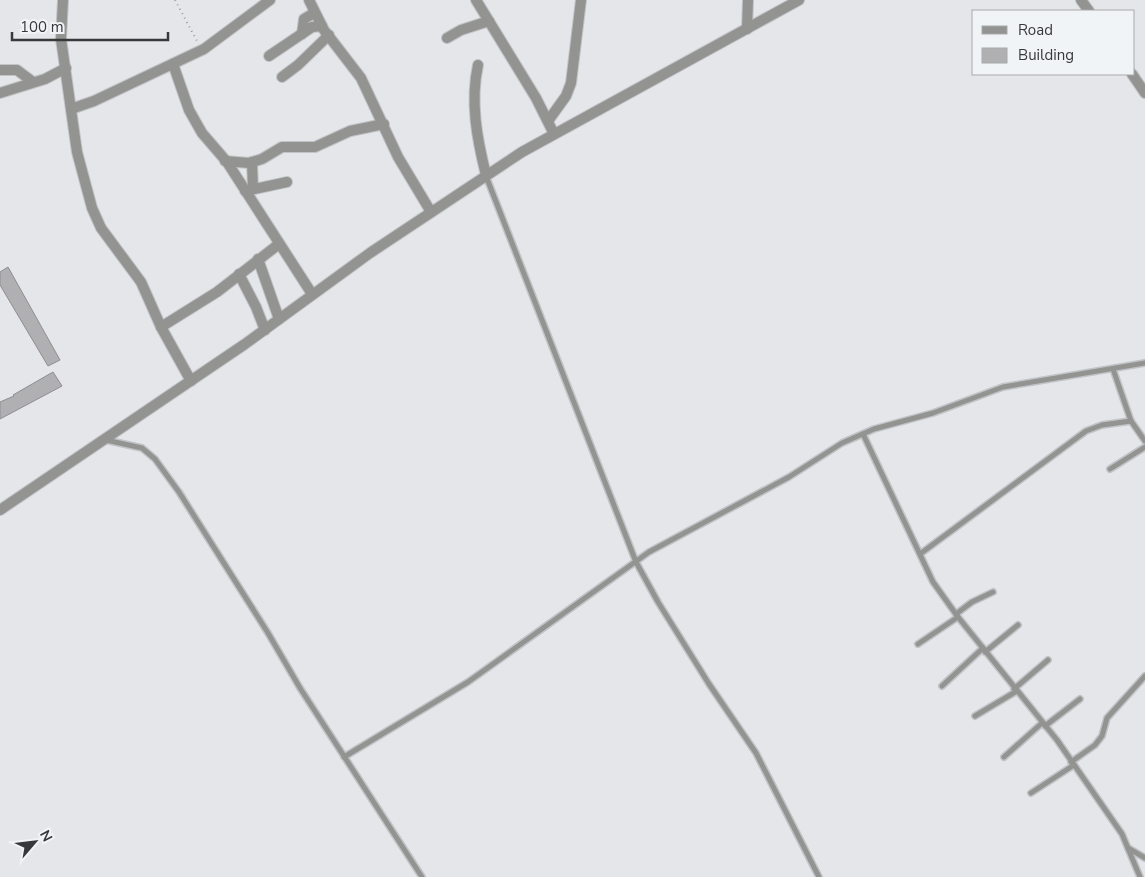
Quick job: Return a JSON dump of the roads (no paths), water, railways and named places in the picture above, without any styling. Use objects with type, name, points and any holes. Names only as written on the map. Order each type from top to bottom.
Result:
[{"type":"street","points":[[62,0],[61,39],[77,152],[92,208],[101,228],[141,282],[161,327],[191,381]]},
{"type":"street","points":[[71,109],[200,51],[270,0]]},
{"type":"street","points":[[309,0],[322,26],[361,78],[384,124],[398,158],[431,212]]},
{"type":"street","points":[[476,0],[554,134]]},
{"type":"street","points":[[548,121],[566,96],[571,84],[581,0]]},
{"type":"street","points":[[747,29],[748,0]]},
{"type":"street","points":[[0,510],[265,330],[312,294],[431,212],[522,152],[799,0]]},
{"type":"street","points":[[302,34],[304,19],[314,13]]},
{"type":"street","points":[[447,38],[461,30],[489,21]]},
{"type":"street","points":[[269,56],[312,26],[322,26]]},
{"type":"street","points":[[282,77],[298,65],[329,35]]},
{"type":"street","points":[[173,64],[190,110],[202,133],[249,190],[279,244],[312,294]]},
{"type":"street","points":[[478,65],[474,90],[477,132],[486,176]]},
{"type":"street","points":[[0,92],[45,79],[66,68]]},
{"type":"street","points":[[0,70],[17,70],[33,82]]},
{"type":"street","points":[[1133,75],[1145,93]]},
{"type":"street","points":[[225,160],[252,162],[262,160],[282,147],[315,147],[350,131],[384,124]]},
{"type":"street","points":[[249,190],[252,162]]},
{"type":"street","points":[[249,190],[287,182]]},
{"type":"street","points":[[161,327],[217,292],[279,244]]},
{"type":"street","points":[[258,259],[279,319]]},
{"type":"street","points":[[238,274],[256,307],[265,330]]},
{"type":"lane","points":[[486,176],[636,562],[658,602],[709,684],[756,753],[819,877]]},
{"type":"lane","points":[[344,757],[468,682],[649,552],[789,477],[842,443],[863,434],[933,413],[1003,387],[1145,363]]},
{"type":"lane","points":[[1113,369],[1131,421],[1145,441]]},
{"type":"lane","points":[[920,554],[1086,431],[1102,425],[1131,421]]},
{"type":"lane","points":[[863,434],[933,582],[957,616],[1044,724],[1122,834],[1140,877]]},
{"type":"lane","points":[[103,439],[142,448],[155,459],[212,542],[344,757],[422,877]]},
{"type":"lane","points":[[1110,469],[1145,447]]},
{"type":"lane","points":[[918,644],[957,616],[972,602],[993,592]]},
{"type":"lane","points":[[942,686],[984,650],[1018,625]]},
{"type":"lane","points":[[975,716],[1016,690],[1048,660]]},
{"type":"lane","points":[[1031,793],[1094,745],[1102,736],[1107,718],[1145,676]]},
{"type":"lane","points":[[1004,757],[1044,724],[1080,699]]},
{"type":"lane","points":[[1128,848],[1145,858]]}]
